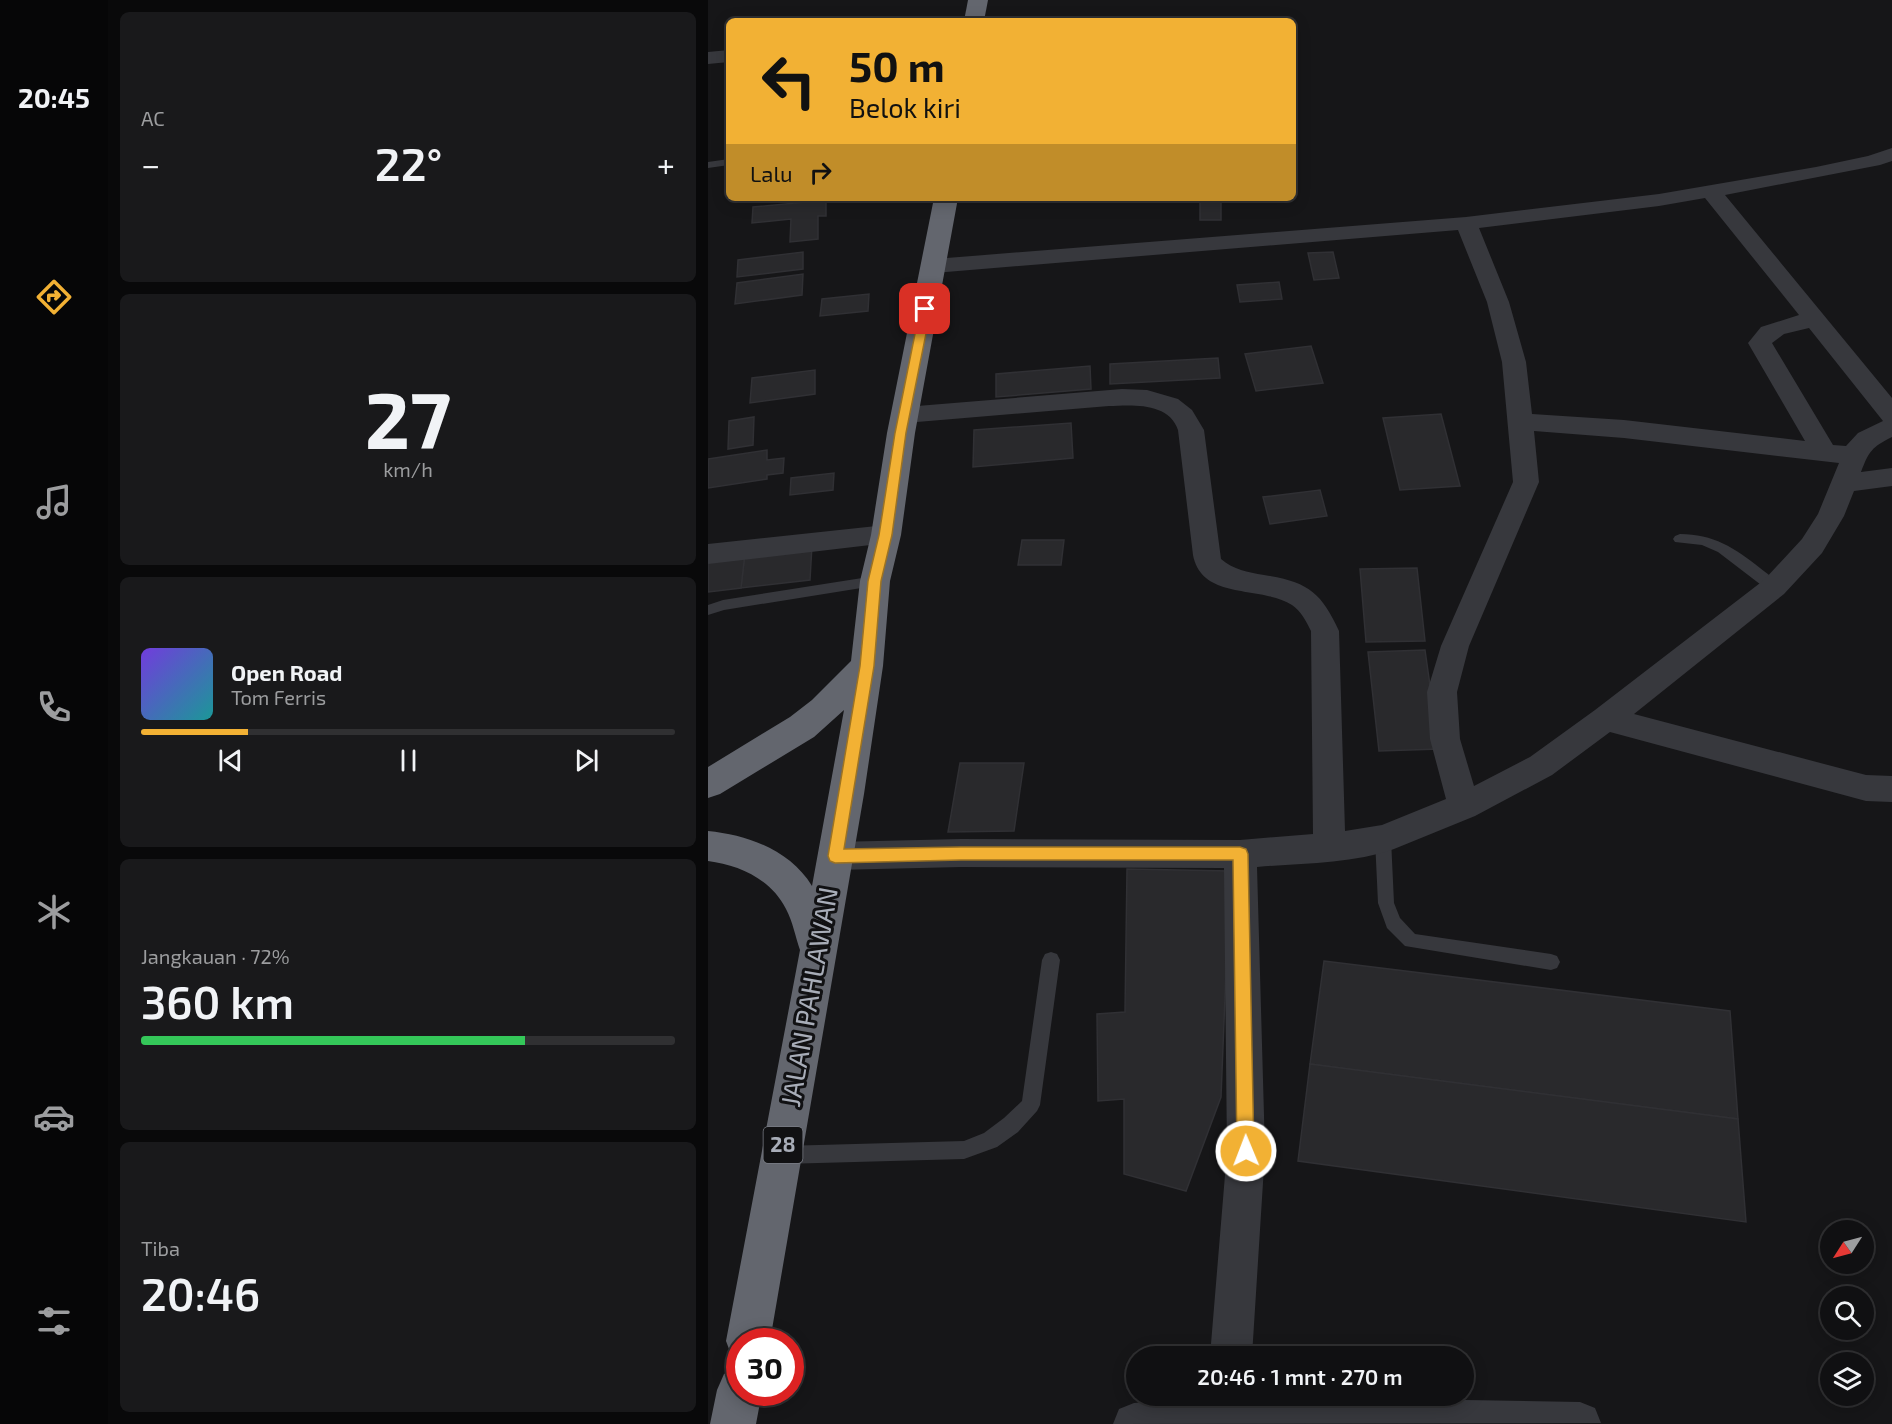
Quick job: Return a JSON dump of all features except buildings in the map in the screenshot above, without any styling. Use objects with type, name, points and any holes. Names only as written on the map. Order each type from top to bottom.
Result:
[{"type":"highway","points":[[975,18],[978,0]]},
{"type":"highway","name":"28","points":[[867,666],[875,581],[945,201]]},
{"type":"highway","points":[[708,784],[802,727],[824,709],[867,666]]},
{"type":"highway","name":"JALAN PAHLAWAN","points":[[750,1328],[847,794],[867,666]]},
{"type":"highway","points":[[708,846],[737,850],[752,855],[771,867],[799,896],[818,950]]},
{"type":"highway","points":[[733,1424],[737,1406]]},
{"type":"street","points":[[708,58],[726,56]]},
{"type":"street","points":[[934,266],[1466,223],[1712,193],[1873,161],[1892,154]]},
{"type":"street","points":[[1712,193],[1892,415]]},
{"type":"street","points":[[1464,806],[1445,739],[1442,692],[1455,646],[1526,482],[1514,362],[1498,302],[1466,223]]},
{"type":"street","points":[[1814,319],[1772,330],[1763,336],[1760,343],[1825,453],[1850,470],[1892,477]]},
{"type":"street","points":[[903,424],[1148,409],[1166,404],[1182,415],[1191,430],[1208,563],[1216,572],[1228,578],[1279,588],[1301,597],[1313,606],[1320,616],[1325,631],[1329,847]]},
{"type":"street","points":[[1521,422],[1623,429],[1825,453]]},
{"type":"street","points":[[835,856],[961,853],[1240,854],[1329,847],[1383,838],[1464,806],[1541,766],[1606,719],[1774,587],[1812,546],[1832,516],[1857,449],[1867,439],[1892,427]]},
{"type":"street","points":[[708,554],[885,535]]},
{"type":"street","points":[[1606,719],[1866,788],[1892,789]]},
{"type":"street","points":[[1232,1346],[1246,1151],[1240,854]]},
{"type":"street","points":[[1134,1424],[1227,1406],[1580,1423]]},
{"type":"lane","points":[[708,165],[726,162]]},
{"type":"lane","points":[[1680,539],[1703,540],[1717,546],[1733,555],[1774,587]]},
{"type":"lane","points":[[708,610],[723,605],[875,581]]},
{"type":"lane","points":[[1383,838],[1386,903],[1393,922],[1411,941],[1551,962]]},
{"type":"lane","points":[[782,1155],[964,1150],[990,1140],[1011,1125],[1031,1105],[1051,960]]},
{"type":"route","points":[[925,309],[875,581],[867,666],[835,856],[961,853],[1240,854],[1246,1151]]}]
